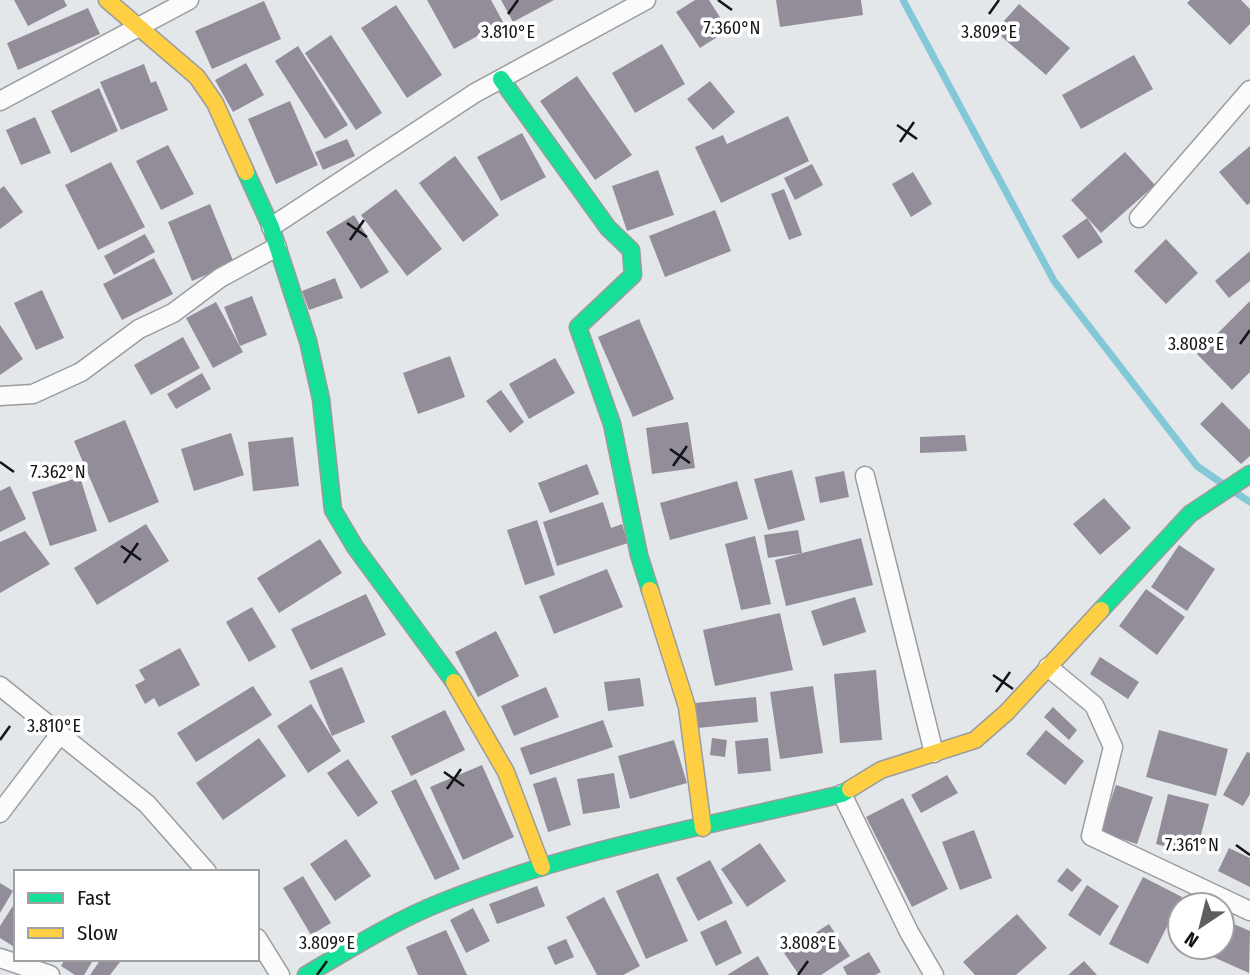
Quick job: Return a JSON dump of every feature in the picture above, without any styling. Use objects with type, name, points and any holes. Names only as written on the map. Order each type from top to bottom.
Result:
[{"type":"street","points":[[107,0],[197,77],[215,103],[271,227],[317,374],[333,510],[355,547],[461,694],[506,772],[542,867]]},
{"type":"street","points":[[0,101],[189,0]]},
{"type":"street","points":[[271,227],[501,79],[646,0]]},
{"type":"street","points":[[501,79],[608,228],[631,250],[633,275],[579,327],[612,424],[639,555],[687,707],[703,828]]},
{"type":"street","points":[[1139,218],[1250,90]]},
{"type":"street","points":[[0,396],[33,394],[81,372],[139,329],[173,313],[220,278],[277,247]]},
{"type":"street","points":[[306,975],[385,928],[443,902],[542,867],[842,794],[881,770],[975,740],[997,722],[1190,514],[1250,474]]},
{"type":"street","points":[[865,476],[934,754]]},
{"type":"street","points":[[1048,667],[1094,705],[1113,747],[1091,836],[1250,911]]},
{"type":"street","points":[[0,686],[147,804],[205,870]]},
{"type":"street","points":[[0,813],[60,734]]},
{"type":"street","points":[[842,794],[909,932],[934,975]]},
{"type":"street","points":[[259,941],[280,975]]},
{"type":"street","points":[[0,958],[50,975]]},
{"type":"building","points":[[14,0],[64,0],[67,6],[28,26]]},
{"type":"building","points":[[427,0],[491,0],[503,22],[454,49]]},
{"type":"building","points":[[501,0],[554,0],[513,22]]},
{"type":"building","points":[[695,0],[709,0],[728,30],[700,48],[676,12]]},
{"type":"building","points":[[776,0],[861,0],[863,15],[780,27]]},
{"type":"building","points":[[1190,0],[1241,0],[1250,9],[1250,24],[1230,45],[1187,3]]},
{"type":"building","points":[[264,1],[281,39],[212,69],[195,31]]},
{"type":"building","points":[[1019,4],[1070,48],[1046,75],[995,31]]},
{"type":"building","points":[[396,5],[442,75],[407,98],[361,28]]},
{"type":"building","points":[[88,8],[100,34],[18,70],[7,43]]},
{"type":"building","points":[[331,35],[382,113],[356,130],[305,53]]},
{"type":"building","points":[[662,44],[685,84],[635,113],[612,73]]},
{"type":"building","points":[[298,46],[348,125],[325,139],[275,61]]},
{"type":"building","points":[[1134,55],[1153,89],[1081,129],[1062,95]]},
{"type":"building","points":[[246,63],[264,95],[233,112],[215,80]]},
{"type":"building","points":[[144,64],[151,83],[156,81],[168,110],[121,130],[100,82]]},
{"type":"building","points":[[577,76],[632,155],[595,180],[540,101]]},
{"type":"building","points":[[710,81],[735,112],[713,130],[687,99]]},
{"type":"building","points":[[99,88],[118,131],[71,153],[51,111]]},
{"type":"building","points":[[290,101],[318,165],[276,184],[248,119]]},
{"type":"building","points":[[788,116],[809,161],[721,203],[695,147],[723,135],[727,144]]},
{"type":"building","points":[[35,117],[51,153],[21,165],[6,130]]},
{"type":"building","points":[[522,133],[546,177],[501,201],[477,157]]},
{"type":"building","points":[[347,139],[355,156],[323,170],[315,152]]},
{"type":"building","points":[[168,145],[194,194],[161,210],[136,161]]},
{"type":"building","points":[[1250,146],[1250,203],[1247,205],[1219,172]]},
{"type":"building","points":[[1125,152],[1155,185],[1101,233],[1071,200]]},
{"type":"building","points":[[455,156],[499,215],[463,242],[419,183]]},
{"type":"building","points":[[111,162],[145,227],[98,250],[65,185]]},
{"type":"building","points":[[812,164],[823,185],[795,200],[784,178]]},
{"type":"building","points":[[658,170],[674,215],[627,231],[612,186]]},
{"type":"building","points":[[913,172],[932,204],[911,217],[892,184]]},
{"type":"building","points":[[4,186],[23,212],[0,229],[0,189]]},
{"type":"building","points":[[396,189],[442,249],[407,276],[361,215]]},
{"type":"building","points":[[784,189],[802,235],[789,240],[771,194]]},
{"type":"building","points":[[210,204],[234,263],[192,281],[168,222]]},
{"type":"building","points":[[715,210],[731,251],[665,277],[649,236]]},
{"type":"building","points":[[354,215],[389,272],[361,289],[326,232]]},
{"type":"building","points":[[1087,218],[1103,242],[1078,259],[1062,236]]},
{"type":"building","points":[[145,234],[155,252],[114,275],[104,256]]},
{"type":"building","points":[[1166,239],[1198,273],[1166,304],[1134,271]]},
{"type":"building","points":[[1250,251],[1250,281],[1229,298],[1215,281]]},
{"type":"building","points":[[154,258],[173,294],[122,320],[103,284]]},
{"type":"building","points":[[335,278],[343,298],[309,310],[302,291]]},
{"type":"building","points":[[42,290],[64,338],[36,350],[14,303]]},
{"type":"building","points":[[252,296],[267,335],[240,346],[224,307]]},
{"type":"building","points":[[1250,301],[1250,372],[1232,390],[1197,354]]},
{"type":"building","points":[[216,302],[243,352],[213,368],[186,318]]},
{"type":"building","points":[[639,319],[674,399],[633,417],[598,337]]},
{"type":"building","points":[[0,325],[23,359],[0,375]]},
{"type":"building","points":[[183,337],[200,368],[151,395],[134,365]]},
{"type":"building","points":[[450,356],[465,397],[418,414],[403,373]]},
{"type":"building","points":[[555,358],[575,393],[529,419],[509,384]]},
{"type":"building","points":[[202,373],[211,389],[176,409],[167,394]]},
{"type":"building","points":[[501,390],[524,422],[510,433],[486,401]]},
{"type":"building","points":[[1222,402],[1250,430],[1250,456],[1241,464],[1200,424]]},
{"type":"building","points":[[125,420],[159,502],[109,523],[74,441]]},
{"type":"building","points":[[688,422],[695,468],[652,474],[646,428]]},
{"type":"building","points":[[231,433],[244,475],[194,491],[181,449]]},
{"type":"building","points":[[965,435],[967,451],[920,453],[920,437]]},
{"type":"building","points":[[293,437],[299,486],[253,491],[248,442]]},
{"type":"building","points":[[587,464],[599,494],[550,513],[538,483]]},
{"type":"building","points":[[792,470],[805,520],[768,530],[754,479]]},
{"type":"building","points":[[844,471],[849,497],[820,503],[815,477]]},
{"type":"building","points":[[80,477],[97,531],[50,546],[32,492]]},
{"type":"building","points":[[737,481],[748,519],[670,540],[660,503]]},
{"type":"building","points":[[10,486],[26,519],[0,532],[0,491]]},
{"type":"building","points":[[1104,498],[1131,528],[1100,555],[1073,524]]},
{"type":"building","points":[[603,502],[611,528],[622,524],[628,543],[557,566],[543,522]]},
{"type":"building","points":[[537,520],[555,575],[525,585],[507,530]]},
{"type":"building","points":[[146,524],[169,561],[97,605],[74,568]]},
{"type":"building","points":[[798,530],[802,553],[768,558],[764,535]]},
{"type":"building","points":[[25,531],[50,564],[0,593],[0,542]]},
{"type":"building","points":[[755,536],[771,604],[741,610],[725,544]]},
{"type":"building","points":[[861,538],[873,585],[786,606],[775,560]]},
{"type":"building","points":[[320,539],[342,573],[279,613],[257,578]]},
{"type":"building","points":[[1179,545],[1215,569],[1187,611],[1151,587]]},
{"type":"building","points":[[607,569],[623,607],[554,634],[539,596]]},
{"type":"building","points":[[1146,589],[1185,617],[1157,655],[1119,626]]},
{"type":"building","points":[[366,594],[386,635],[311,670],[291,629]]},
{"type":"building","points":[[855,597],[866,632],[823,646],[811,611]]},
{"type":"building","points":[[252,607],[276,647],[249,662],[226,622]]},
{"type":"building","points":[[780,613],[793,670],[715,686],[703,630]]},
{"type":"building","points":[[496,631],[519,676],[478,697],[455,652]]},
{"type":"building","points":[[180,648],[200,685],[159,707],[154,698],[145,704],[135,685],[145,680],[139,670]]},
{"type":"building","points":[[1100,657],[1139,682],[1128,699],[1090,674]]},
{"type":"building","points":[[342,667],[365,722],[332,736],[309,681]]},
{"type":"building","points":[[876,670],[882,740],[840,743],[834,674]]},
{"type":"building","points":[[640,678],[644,706],[608,711],[604,682]]},
{"type":"building","points":[[253,686],[272,715],[196,762],[177,733]]},
{"type":"building","points":[[813,686],[823,753],[780,759],[770,692]]},
{"type":"building","points":[[546,687],[559,717],[514,736],[501,706]]},
{"type":"building","points":[[756,697],[758,722],[698,728],[695,703]]},
{"type":"building","points":[[311,704],[341,751],[308,773],[277,726]]},
{"type":"building","points":[[1053,707],[1077,730],[1069,740],[1044,717]]},
{"type":"building","points":[[445,710],[465,750],[411,776],[391,736]]},
{"type":"building","points":[[603,720],[613,747],[530,775],[520,748]]},
{"type":"building","points":[[1046,730],[1084,761],[1065,785],[1026,754]]},
{"type":"building","points":[[1159,730],[1228,749],[1216,796],[1146,777]]},
{"type":"building","points":[[259,738],[286,776],[223,820],[196,783]]},
{"type":"building","points":[[712,738],[727,740],[725,757],[710,755]]},
{"type":"building","points":[[768,738],[771,771],[738,774],[735,741]]},
{"type":"building","points":[[674,740],[687,783],[630,799],[618,756]]},
{"type":"building","points":[[1247,752],[1250,753],[1250,794],[1243,806],[1223,795]]},
{"type":"building","points":[[348,759],[378,803],[358,817],[327,773]]},
{"type":"building","points":[[482,765],[514,837],[463,860],[430,787]]},
{"type":"building","points":[[614,773],[620,808],[583,814],[577,779]]},
{"type":"building","points":[[947,775],[958,793],[921,813],[911,795]]},
{"type":"building","points":[[556,777],[571,825],[548,832],[533,784]]},
{"type":"building","points":[[416,779],[460,869],[435,880],[391,791]]},
{"type":"building","points":[[1116,785],[1153,797],[1137,844],[1100,832]]},
{"type":"building","points":[[1168,794],[1209,804],[1196,854],[1156,844]]},
{"type":"building","points":[[903,798],[948,889],[912,907],[866,817]]},
{"type":"building","points":[[974,830],[992,878],[960,890],[942,842]]},
{"type":"building","points":[[346,839],[371,876],[335,901],[310,864]]},
{"type":"building","points":[[760,843],[786,881],[747,907],[721,869]]},
{"type":"building","points":[[1229,848],[1250,858],[1250,887],[1218,871]]},
{"type":"building","points":[[710,860],[733,903],[698,921],[676,878]]},
{"type":"building","points":[[1067,868],[1082,880],[1072,892],[1057,881]]},
{"type":"building","points":[[658,873],[688,941],[646,959],[616,891]]},
{"type":"building","points":[[303,876],[331,923],[311,935],[283,888]]},
{"type":"building","points":[[1143,877],[1170,891],[1166,891],[1166,929],[1148,964],[1109,944]]},
{"type":"building","points":[[0,883],[13,891],[0,913]]},
{"type":"building","points":[[1087,885],[1119,906],[1100,936],[1068,915]]},
{"type":"building","points":[[537,886],[545,906],[497,924],[489,904]]},
{"type":"building","points":[[604,897],[640,966],[623,975],[597,975],[566,917]]},
{"type":"building","points":[[14,904],[14,947],[0,938],[0,926]]},
{"type":"building","points":[[473,908],[490,941],[466,953],[450,920]]},
{"type":"building","points":[[1017,914],[1047,948],[1016,975],[975,975],[963,962]]},
{"type":"building","points":[[726,920],[742,953],[716,966],[700,932]]},
{"type":"building","points":[[829,924],[850,956],[821,975],[799,975],[784,953]]},
{"type":"building","points":[[1236,925],[1250,931],[1249,973],[1222,961],[1236,961]]},
{"type":"building","points":[[446,930],[467,975],[418,975],[406,947]]},
{"type":"building","points":[[566,939],[574,957],[555,965],[547,947]]},
{"type":"building","points":[[869,952],[881,972],[875,975],[847,975],[843,967]]},
{"type":"building","points":[[758,956],[769,975],[727,975]]},
{"type":"building","points":[[64,961],[93,961],[84,975],[75,975],[61,966]]},
{"type":"building","points":[[100,961],[120,962],[110,975],[90,975]]},
{"type":"building","points":[[1084,961],[1097,975],[1068,975]]},
{"type":"waterway","points":[[903,0],[1054,281],[1197,466],[1223,484]]},
{"type":"waterway","points":[[1233,491],[1250,502]]},
{"type":"traffic: fast","points":[[501,79],[608,228],[631,250],[633,275],[578,327],[612,424],[639,555],[650,590]]},
{"type":"traffic: fast","points":[[246,172],[271,227],[308,341],[321,399],[333,510],[355,547],[454,682]]},
{"type":"traffic: fast","points":[[1101,610],[1190,514],[1250,474]]},
{"type":"traffic: fast","points":[[306,975],[407,918],[490,884],[589,853],[842,794],[850,789]]},
{"type":"traffic: slow","points":[[107,0],[197,77],[215,103],[246,172]]},
{"type":"traffic: slow","points":[[650,590],[687,707],[703,828]]},
{"type":"traffic: slow","points":[[850,789],[881,770],[975,740],[1007,712],[1101,610]]},
{"type":"traffic: slow","points":[[454,682],[506,772],[542,867]]}]
